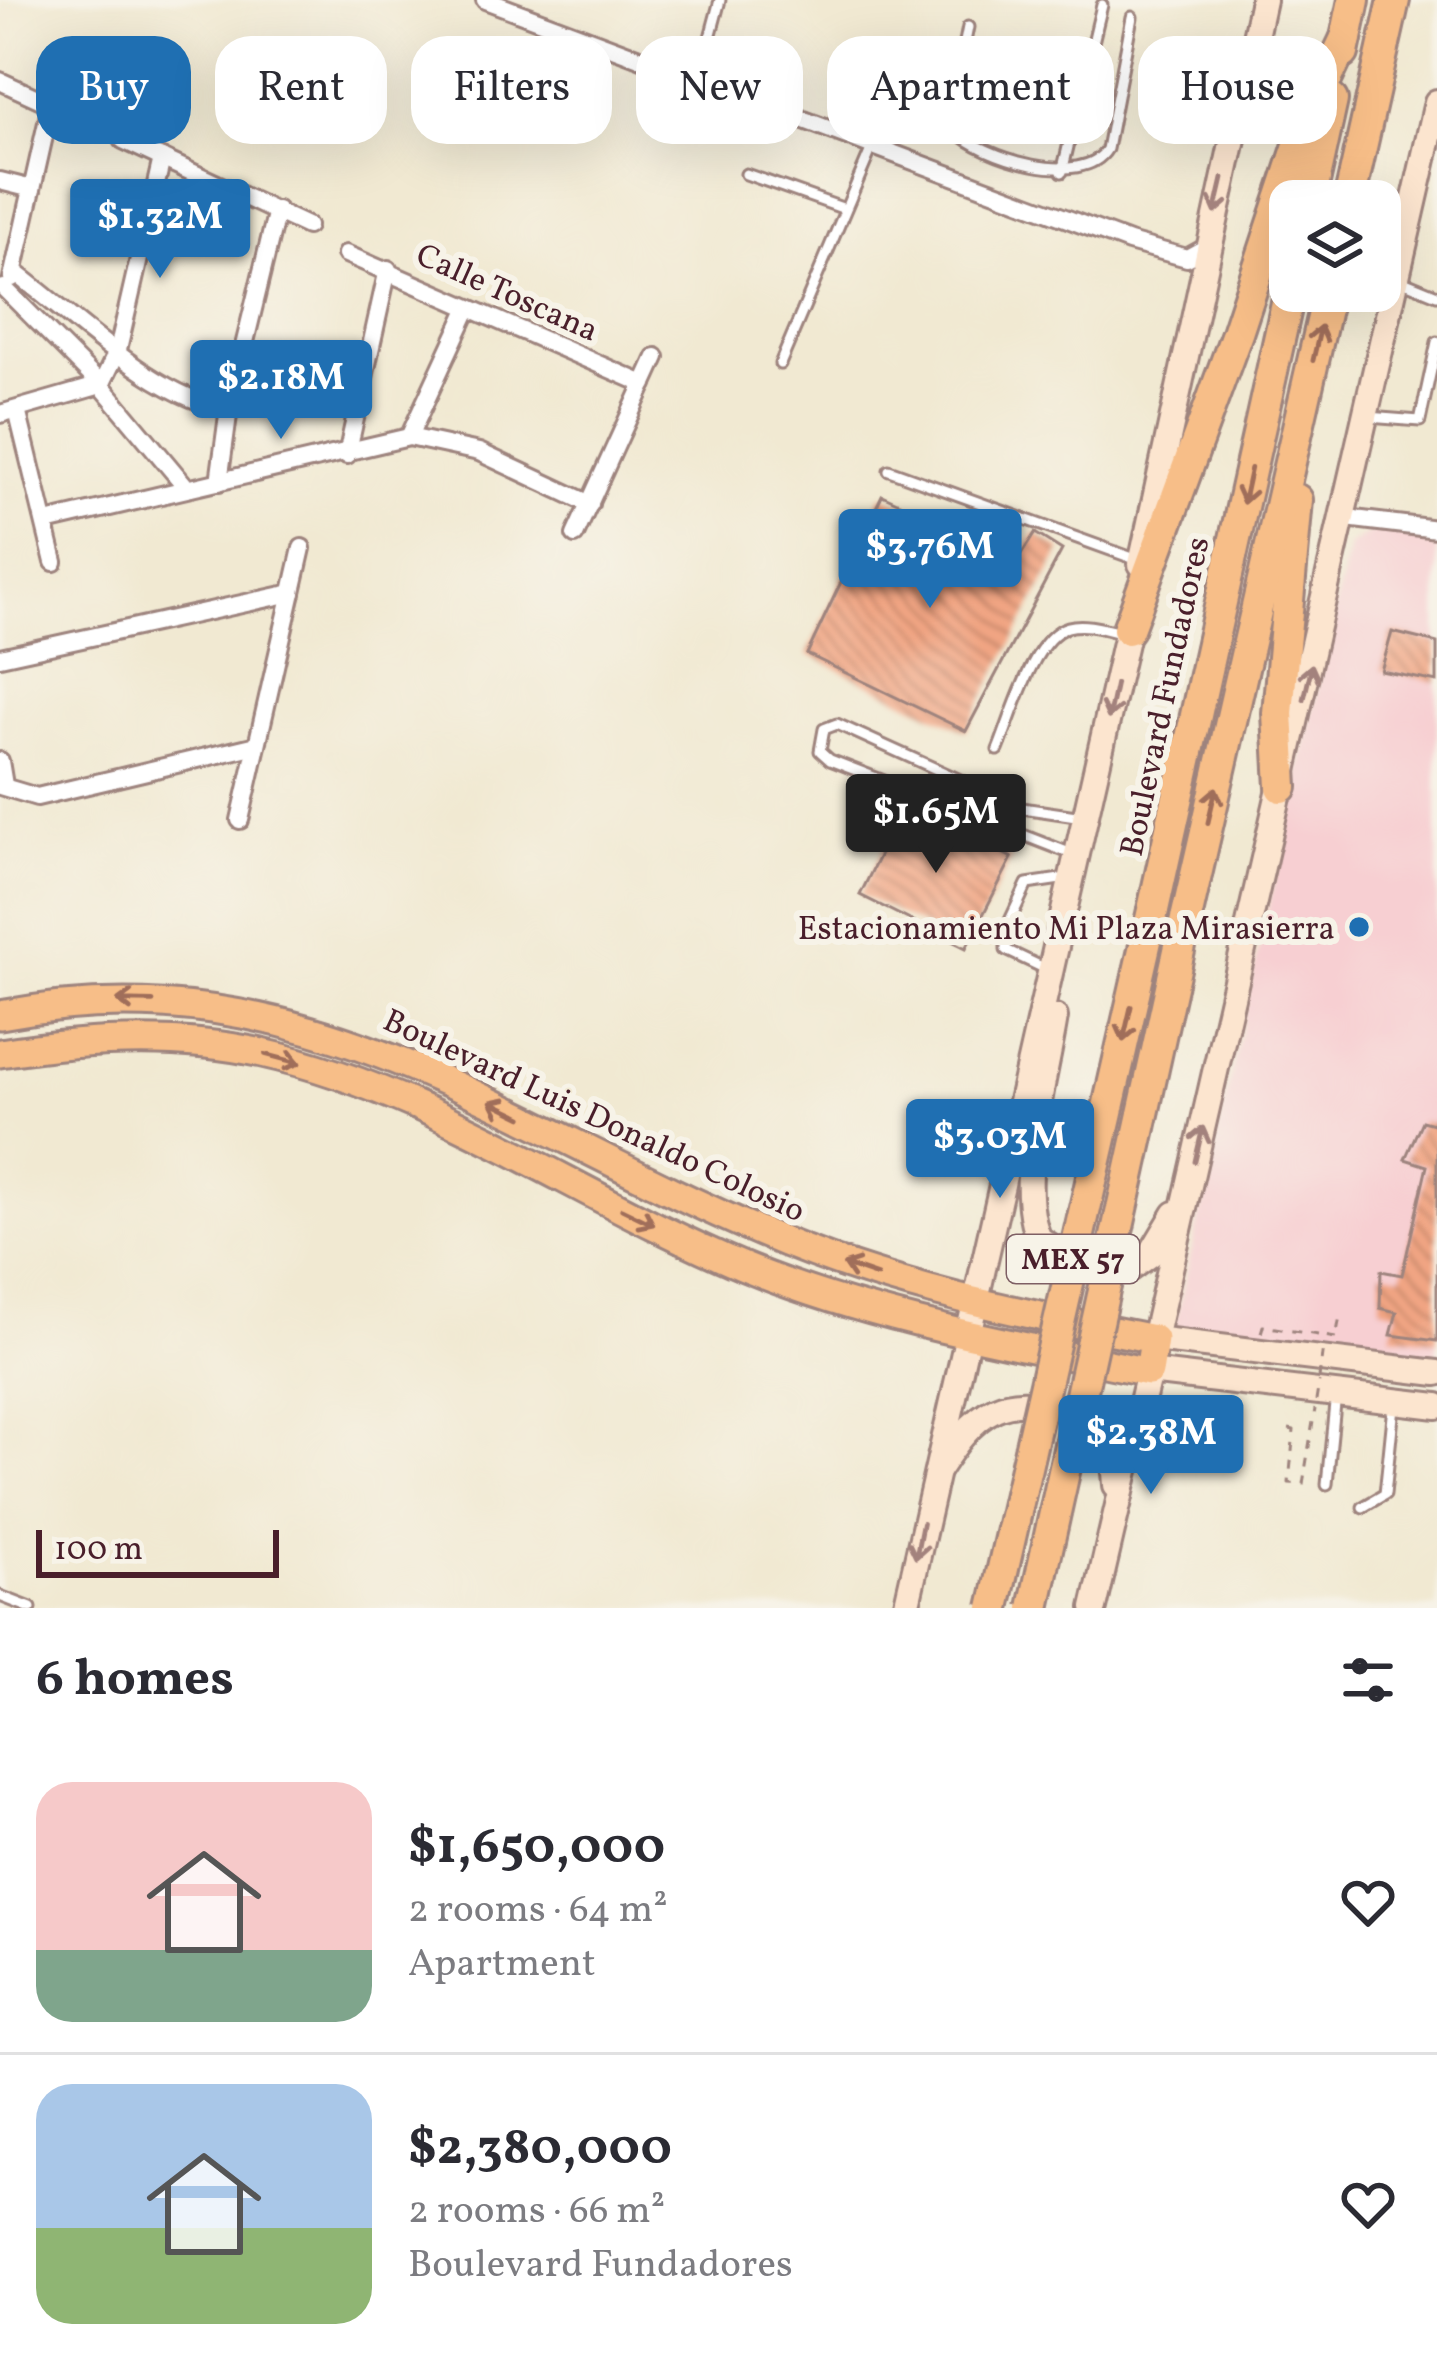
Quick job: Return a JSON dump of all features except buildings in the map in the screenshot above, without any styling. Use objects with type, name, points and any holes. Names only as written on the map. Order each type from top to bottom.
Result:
[{"type":"highway","points":[[1315,180],[1354,0]]},
{"type":"highway","points":[[1354,180],[1394,0]]},
{"type":"highway","points":[[1127,631],[1237,333],[1308,118],[1346,38]]},
{"type":"highway","name":"Boulevard Fundadores","points":[[994,1608],[1285,312]]},
{"type":"highway","name":"MEX 57","points":[[1034,1608],[1323,312]]},
{"type":"highway","points":[[1282,787],[1281,665],[1305,396]]},
{"type":"main road","points":[[906,1608],[931,1481],[1086,818],[1263,0]]},
{"type":"main road","points":[[1401,265],[1437,102]]},
{"type":"main road","points":[[1094,1608],[1391,312]]},
{"type":"main road","points":[[1073,875],[1033,1160],[1033,1224],[1040,1239],[1058,1255],[1097,1268],[1130,1269],[1150,1254],[1188,1191]]},
{"type":"main road","name":"Boulevard Luis Donaldo Colosio","points":[[0,1015],[128,1000],[256,1014],[320,1030],[458,1085],[757,1231],[972,1304],[1154,1340]]},
{"type":"main road","name":"Boulevard Luis Donaldo Colosio","points":[[0,1053],[64,1042],[190,1043],[262,1053],[324,1070],[393,1096],[747,1268],[966,1334],[1149,1372]]},
{"type":"main road","points":[[1154,1340],[1437,1373]]},
{"type":"main road","points":[[1149,1372],[1437,1406]]},
{"type":"main road","points":[[931,1481],[967,1430],[989,1412],[1017,1405],[1060,1408],[1106,1440],[1117,1511]]},
{"type":"street","points":[[485,0],[636,56]]},
{"type":"street","points":[[0,81],[36,98]]},
{"type":"street","points":[[803,118],[1173,256],[1187,258],[1207,247]]},
{"type":"street","points":[[42,144],[16,273],[2,288],[101,385],[187,488]]},
{"type":"street","points":[[132,144],[308,226]]},
{"type":"street","points":[[54,562],[46,522],[8,412],[101,385],[118,350],[162,158]]},
{"type":"street","points":[[0,181],[32,189]]},
{"type":"street","points":[[219,482],[230,408],[277,210]]},
{"type":"street","name":"Calle Toscana","points":[[346,254],[644,384]]},
{"type":"street","points":[[347,455],[388,269]]},
{"type":"street","points":[[16,273],[175,392],[207,406],[230,408]]},
{"type":"street","points":[[409,437],[468,309]]},
{"type":"street","points":[[575,535],[656,357]]},
{"type":"street","points":[[46,522],[409,437],[479,452],[590,505]]},
{"type":"street","points":[[1346,518],[1437,529]]},
{"type":"street","points":[[239,820],[302,548]]},
{"type":"street","points":[[0,657],[292,593]]},
{"type":"street","points":[[0,761],[2,786],[20,796],[37,797],[257,745]]},
{"type":"lane","points":[[710,36],[720,0]]},
{"type":"lane","points":[[1062,172],[1102,5]]},
{"type":"lane","points":[[968,27],[951,111],[955,130],[978,144],[1062,172],[1093,165],[1107,149],[1132,17]]},
{"type":"lane","points":[[780,364],[874,145]]},
{"type":"lane","points":[[746,174],[845,209]]},
{"type":"lane","points":[[1401,280],[1437,295]]},
{"type":"lane","points":[[1368,417],[1420,421],[1437,342]]},
{"type":"lane","points":[[890,470],[1142,562]]},
{"type":"lane","points":[[998,750],[1035,659],[1051,635],[1082,625],[1127,631]]},
{"type":"lane","points":[[1073,875],[830,760],[820,751],[824,729],[837,724],[1022,808],[1086,818]]},
{"type":"lane","points":[[1051,971],[1006,950],[1006,929],[1027,884],[1073,875]]},
{"type":"lane","points":[[1322,1389],[1327,1484]]},
{"type":"lane","points":[[1363,1507],[1385,1494],[1394,1401]]},
{"type":"lane","points":[[0,1596],[31,1608]]},
{"type":"path","points":[[1289,1429],[1294,1430],[1289,1483],[1303,1484],[1322,1389],[1323,1346]]},
{"type":"shaded area","name":"Estacionamiento Mi Plaza Mirasierra","points":[[1373,530],[1437,537],[1437,1359],[1174,1328],[1349,546]]},
{"type":"place","name":"Estacionamiento Mi Plaza Mirasierra","points":[[1359,927]]}]
